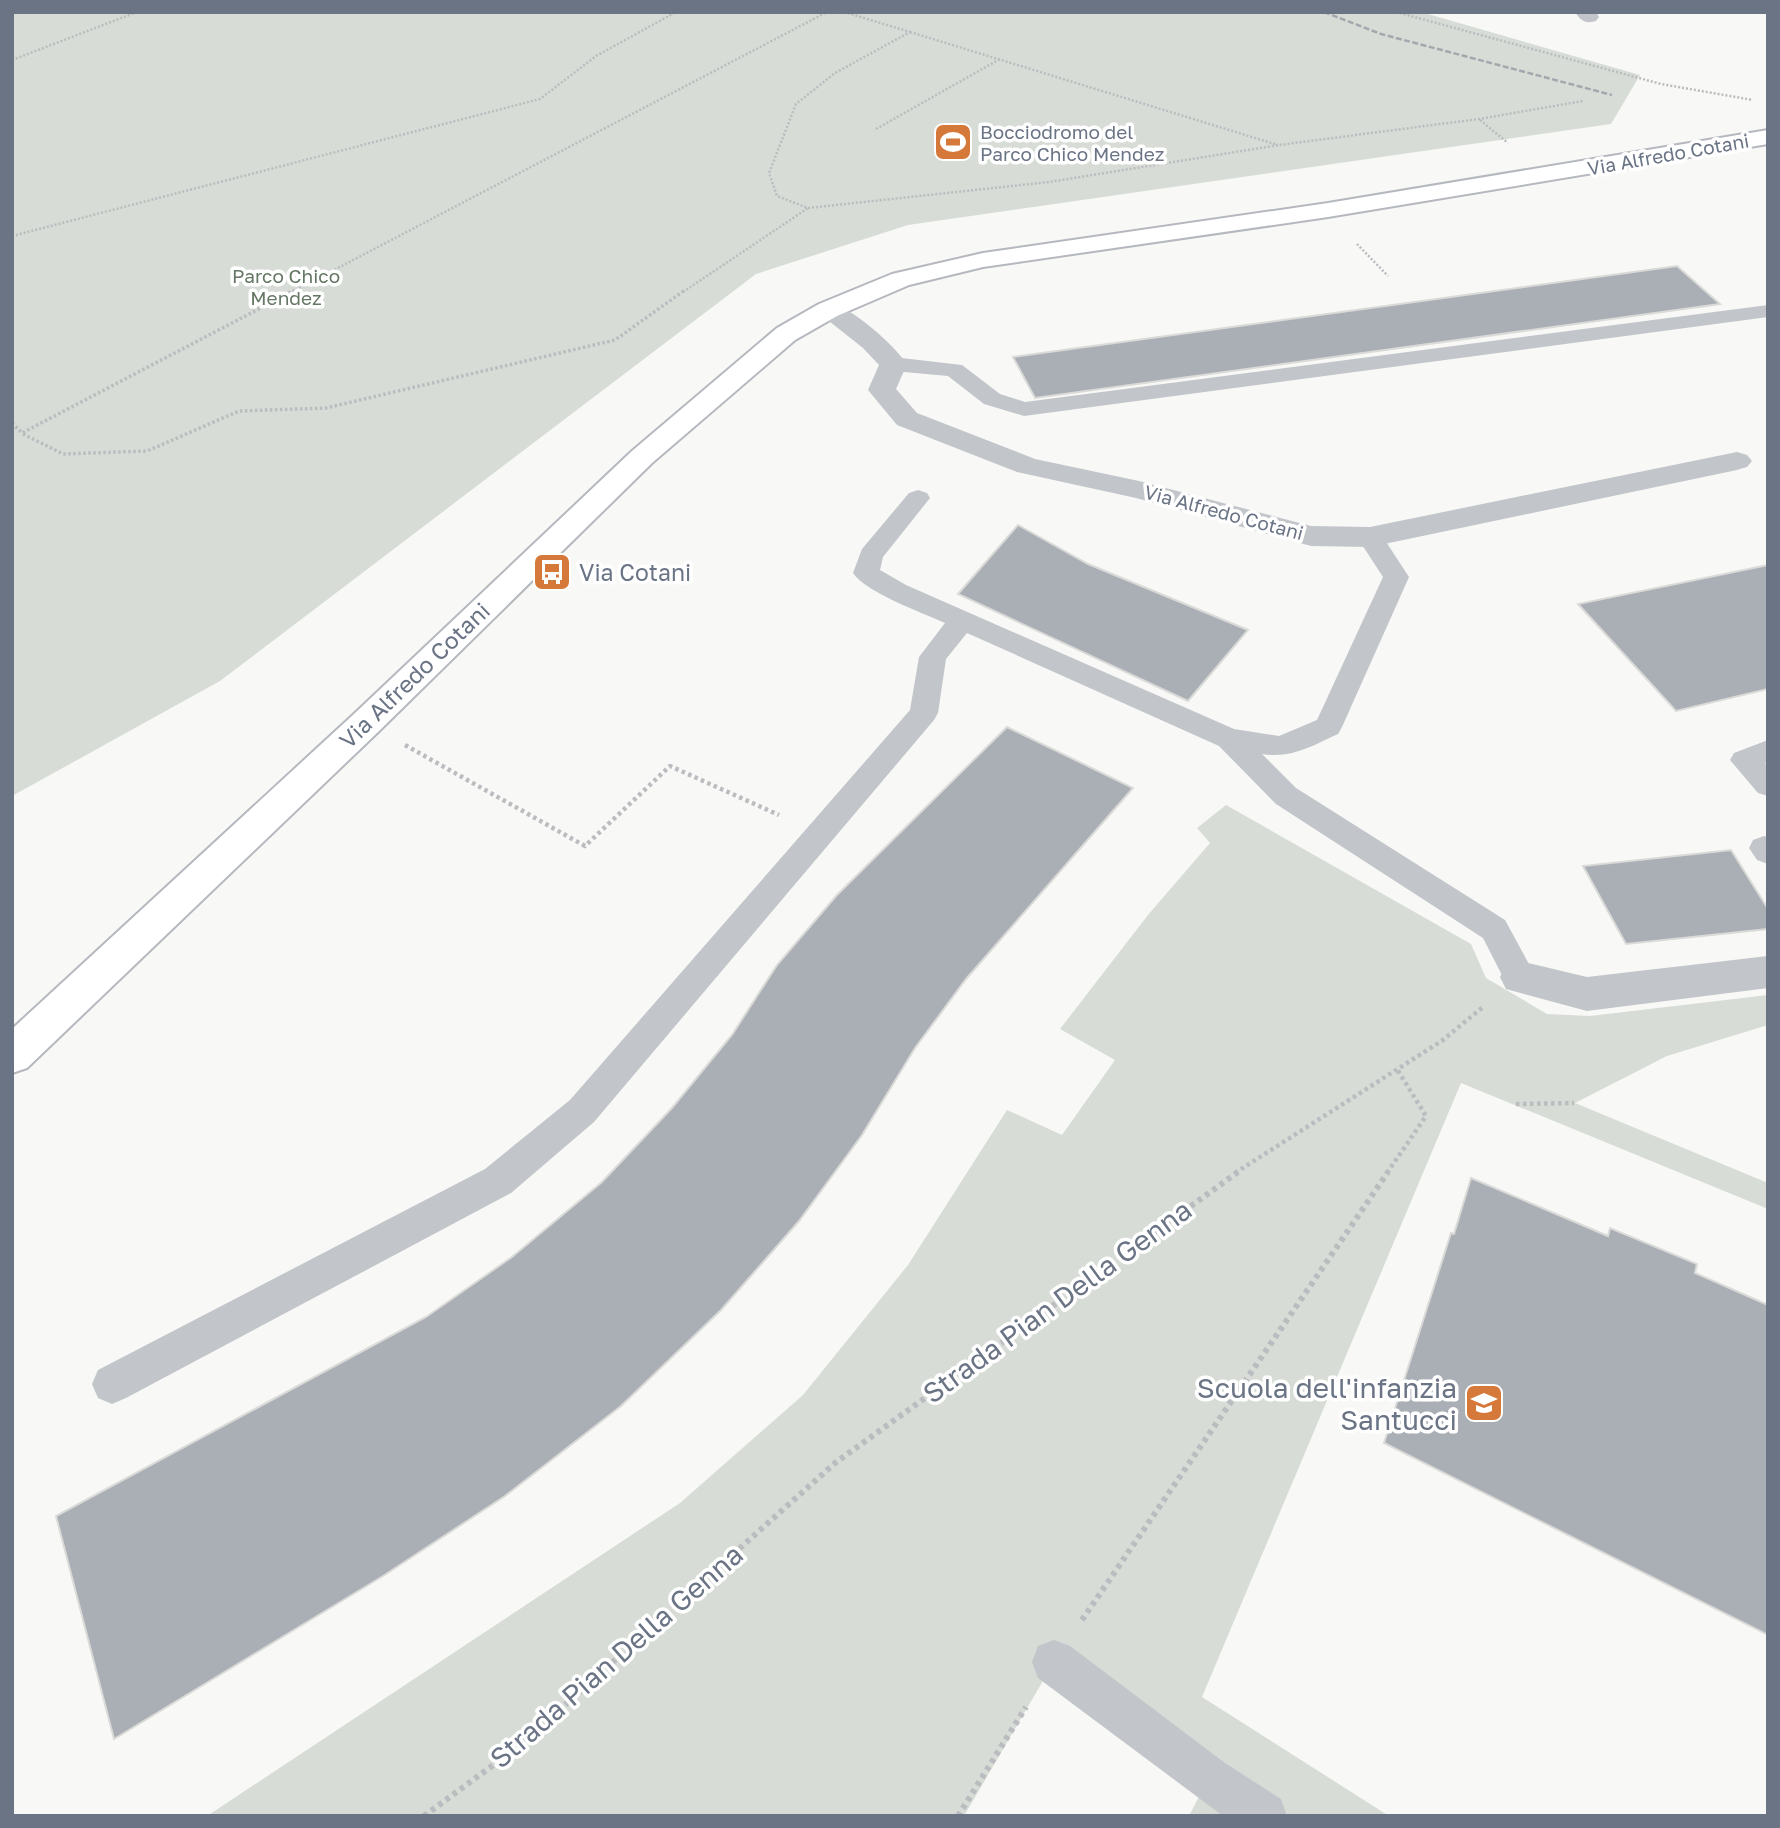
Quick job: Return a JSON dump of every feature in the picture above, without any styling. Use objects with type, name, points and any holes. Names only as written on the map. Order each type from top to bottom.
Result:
[{"type":"street","name":"Via Alfredo Cotani","points":[[12,1055],[366,723],[642,457],[786,334],[828,310],[901,279],[983,260],[1354,206],[1768,137]]},
{"type":"street","points":[[828,310],[872,342],[893,364]]},
{"type":"street","name":"Via Alfredo Cotani","points":[[893,364],[882,390],[907,419],[1027,466],[1139,490],[1311,536],[1370,537],[1737,461]]},
{"type":"street","points":[[1520,977],[1587,994],[1768,972]]},
{"type":"lane","points":[[893,364],[954,370],[992,399],[1024,409],[1768,311]]},
{"type":"lane","points":[[918,498],[871,555],[866,573],[962,620],[1229,739],[1281,747],[1328,727],[1396,577],[1370,537]]},
{"type":"lane","points":[[113,1384],[498,1181],[582,1111],[924,713],[933,657],[962,620]]},
{"type":"lane","points":[[1229,739],[1286,796],[1494,929],[1520,977]]},
{"type":"lane","points":[[1768,750],[1744,760],[1768,785]]},
{"type":"lane","points":[[1054,1662],[1209,1779],[1264,1816]]},
{"type":"path","points":[[12,60],[137,12]]},
{"type":"path","points":[[12,236],[540,99],[596,56],[676,12]]},
{"type":"path","points":[[22,433],[827,12]]},
{"type":"path","points":[[844,12],[1279,145]]},
{"type":"path","points":[[1396,12],[1661,84],[1754,101]]},
{"type":"path","points":[[808,208],[777,196],[769,173],[796,104],[835,73],[910,32]]},
{"type":"path","points":[[876,129],[1000,59]]},
{"type":"path","points":[[12,423],[22,433],[63,454],[147,451],[239,411],[327,408],[615,340],[741,250],[808,208],[1049,182],[1279,145],[1479,119],[1583,101]]},
{"type":"path","points":[[1354,240],[1388,276]]},
{"type":"path","points":[[401,742],[585,846],[670,766],[821,834]]},
{"type":"path","name":"Strada Pian Della Genna","points":[[424,1816],[519,1746],[835,1463],[1212,1189],[1443,1040],[1520,977]]},
{"type":"path","points":[[958,1816],[1054,1662],[1426,1116],[1397,1069]]},
{"type":"path","points":[[1516,1104],[1574,1104]]},
{"type":"green space","name":"Parco Chico Mendez","points":[[12,12],[1421,12],[1640,75],[1611,124],[908,225],[756,274],[220,681],[12,796]]},
{"type":"green space","points":[[1226,805],[1471,944],[1486,978],[1547,1014],[1590,1016],[1768,995],[1768,1025],[1667,1056],[1575,1103],[1768,1183],[1768,1209],[1461,1083],[1202,1697],[1389,1816],[1189,1816],[1208,1779],[1054,1662],[964,1816],[207,1816],[680,1503],[803,1395],[908,1265],[1007,1110],[1062,1135],[1115,1060],[1060,1029],[1148,915],[1210,843],[1197,828]]},
{"type":"building","points":[[1677,266],[1720,304],[1035,398],[1013,357]]},
{"type":"building","points":[[1018,525],[1088,564],[1248,630],[1188,701],[958,594]]},
{"type":"building","points":[[1768,565],[1768,689],[1676,711],[1578,604]]},
{"type":"building","points":[[1007,727],[1133,788],[966,979],[915,1048],[862,1135],[799,1221],[721,1310],[621,1406],[505,1496],[383,1576],[114,1739],[56,1516],[426,1317],[512,1257],[602,1182],[672,1108],[732,1035],[777,965],[837,895]]},
{"type":"building","points":[[1731,850],[1768,909],[1768,929],[1626,944],[1583,866]]},
{"type":"building","name":"Scuola dell'infanzia Santucci","points":[[1471,1178],[1608,1236],[1610,1228],[1697,1264],[1695,1273],[1768,1305],[1768,1635],[1384,1443]]},
{"type":"railway","points":[[1324,12],[1381,34],[1612,95]]},
{"type":"place","name":"Bocciodromo del Parco Chico Mendez","points":[[953,142]]},
{"type":"place","name":"Via Cotani","points":[[552,572]]},
{"type":"place","name":"Scuola dell'infanzia Santucci","points":[[1484,1403]]}]
